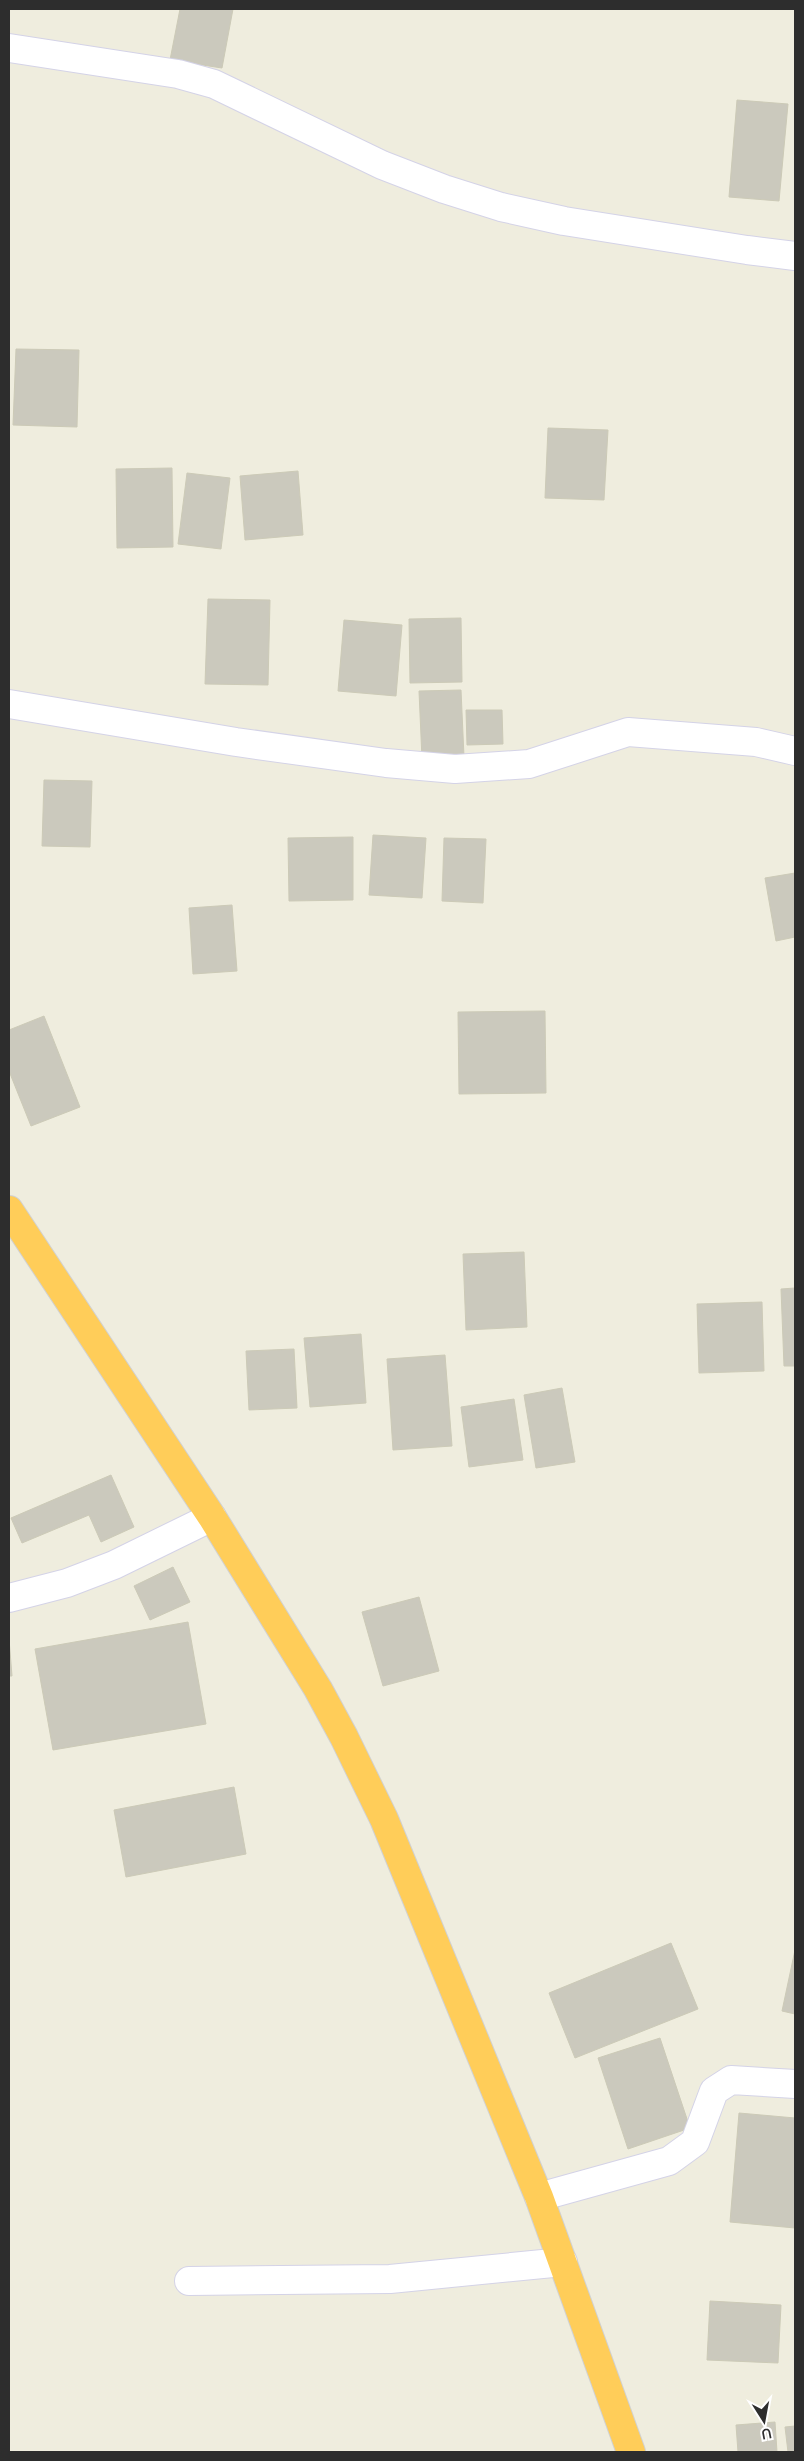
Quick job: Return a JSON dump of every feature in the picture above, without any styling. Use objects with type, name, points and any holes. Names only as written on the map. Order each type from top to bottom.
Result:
[{"type":"highway","points":[[9,1210],[212,1517],[318,1689],[384,1819],[539,2197],[631,2452]]},
{"type":"street","points":[[9,48],[178,74],[214,84],[382,165],[444,189],[501,206],[564,221],[795,256]]},
{"type":"street","points":[[9,704],[236,742],[386,763],[455,769],[529,764],[628,732],[756,742],[795,751]]},
{"type":"street","points":[[9,1598],[67,1583],[114,1565],[212,1517]]},
{"type":"street","points":[[539,2197],[668,2161],[695,2142],[714,2091],[731,2080],[795,2084]]},
{"type":"street","points":[[189,2281],[390,2279],[563,2262]]},
{"type":"building","points":[[180,9],[233,9],[222,68],[170,60]]},
{"type":"building","points":[[737,100],[788,104],[779,201],[729,197]]},
{"type":"building","points":[[16,349],[79,350],[77,427],[13,425]]},
{"type":"building","points":[[548,428],[608,430],[604,500],[545,498]]},
{"type":"building","points":[[172,468],[173,547],[117,548],[116,469]]},
{"type":"building","points":[[298,471],[303,535],[245,540],[240,476]]},
{"type":"building","points":[[187,473],[230,478],[221,549],[178,544]]},
{"type":"building","points":[[208,599],[270,600],[268,685],[205,684]]},
{"type":"building","points":[[461,618],[462,682],[410,683],[409,619]]},
{"type":"building","points":[[344,620],[402,625],[396,696],[338,691]]},
{"type":"building","points":[[461,690],[464,757],[422,759],[419,691]]},
{"type":"building","points":[[466,710],[502,710],[503,744],[467,745]]},
{"type":"building","points":[[44,780],[92,781],[90,847],[42,846]]},
{"type":"building","points":[[373,835],[426,838],[422,898],[369,895]]},
{"type":"building","points":[[353,837],[353,900],[289,901],[288,838]]},
{"type":"building","points":[[444,838],[486,839],[483,903],[442,901]]},
{"type":"building","points":[[795,873],[795,937],[776,941],[765,878]]},
{"type":"building","points":[[232,905],[237,971],[193,974],[189,908]]},
{"type":"building","points":[[545,1011],[546,1093],[459,1094],[458,1012]]},
{"type":"building","points":[[44,1016],[80,1107],[31,1126],[9,1071],[9,1030]]},
{"type":"building","points":[[524,1252],[527,1327],[466,1330],[463,1254]]},
{"type":"building","points":[[795,1288],[795,1366],[784,1366],[781,1289]]},
{"type":"building","points":[[762,1302],[764,1371],[699,1373],[697,1304]]},
{"type":"building","points":[[361,1334],[366,1403],[310,1407],[304,1338]]},
{"type":"building","points":[[294,1349],[297,1408],[249,1410],[246,1351]]},
{"type":"building","points":[[445,1355],[452,1446],[393,1450],[387,1359]]},
{"type":"building","points":[[562,1388],[575,1462],[536,1468],[524,1395]]},
{"type":"building","points":[[514,1399],[523,1460],[469,1467],[461,1407]]},
{"type":"building","points":[[111,1475],[134,1527],[101,1542],[89,1515],[22,1543],[11,1518]]},
{"type":"building","points":[[173,1567],[190,1602],[150,1620],[134,1586]]},
{"type":"building","points":[[419,1597],[439,1671],[383,1686],[362,1612]]},
{"type":"building","points":[[188,1622],[206,1724],[53,1750],[35,1649]]},
{"type":"building","points":[[9,1639],[12,1676],[9,1676]]},
{"type":"building","points":[[234,1787],[246,1854],[126,1877],[114,1810]]},
{"type":"building","points":[[671,1943],[698,2009],[575,2058],[549,1993]]},
{"type":"building","points":[[795,1950],[795,2014],[782,2011]]},
{"type":"building","points":[[660,2038],[690,2128],[628,2149],[598,2058]]},
{"type":"building","points":[[739,2113],[795,2118],[795,2228],[730,2222]]},
{"type":"building","points":[[710,2301],[781,2305],[778,2363],[707,2360]]},
{"type":"building","points":[[775,2422],[777,2452],[738,2452],[736,2425]]},
{"type":"building","points":[[795,2426],[795,2452],[788,2452],[785,2427]]}]
